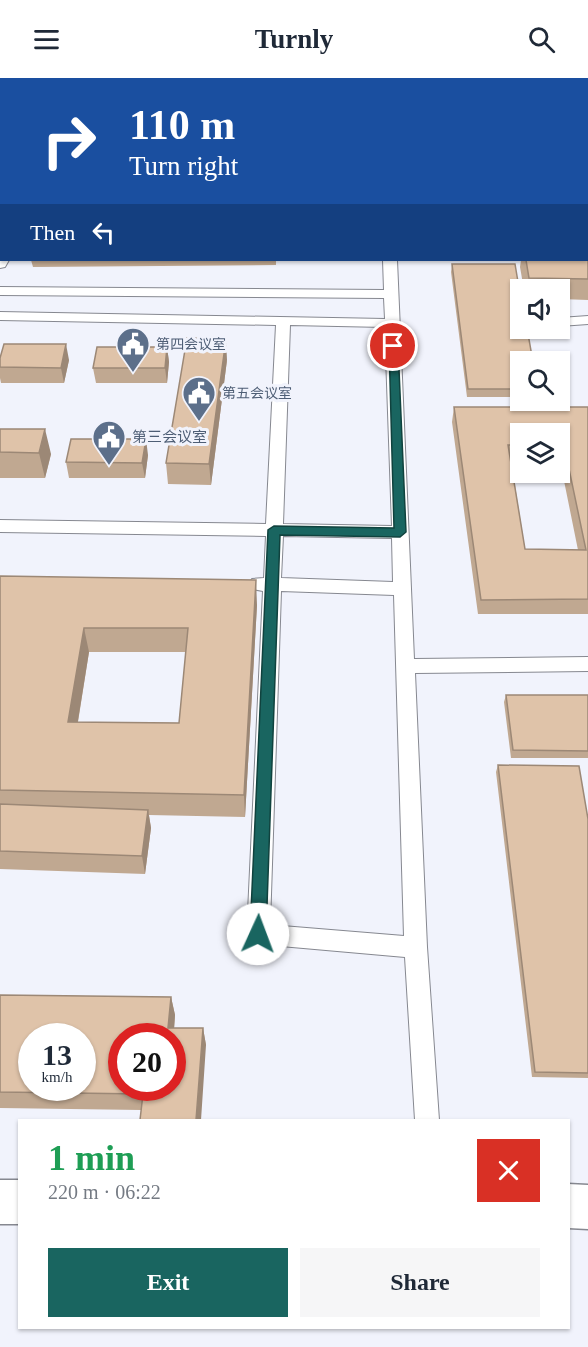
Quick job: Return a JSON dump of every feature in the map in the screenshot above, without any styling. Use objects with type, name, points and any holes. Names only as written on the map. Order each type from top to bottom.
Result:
[{"type":"main road","points":[[0,1202],[18,1202]]},
{"type":"main road","points":[[570,1206],[588,1207]]},
{"type":"lane","points":[[390,261],[416,947],[427,1119]]},
{"type":"lane","points":[[0,291],[391,294]]},
{"type":"lane","points":[[0,316],[392,323]]},
{"type":"lane","points":[[570,321],[588,320]]},
{"type":"lane","points":[[283,322],[258,934],[416,947]]},
{"type":"lane","points":[[0,526],[400,532]]},
{"type":"lane","points":[[236,584],[402,589]]},
{"type":"lane","points":[[405,666],[588,664]]},
{"type":"building","points":[[526,261],[588,261],[588,279],[529,278]]},
{"type":"building","points":[[452,264],[515,264],[518,279],[510,279],[510,339],[529,339],[531,351],[510,351],[510,389],[468,389]]},
{"type":"building","name":"第五会议室","points":[[187,338],[226,339],[209,464],[166,463]]},
{"type":"building","points":[[4,344],[66,344],[61,368],[0,367]]},
{"type":"building","points":[[97,347],[167,347],[165,368],[93,368]]},
{"type":"building","points":[[454,407],[510,407],[510,411],[570,411],[570,407],[588,407],[588,599],[481,600]],"holes":[[[510,423],[570,423],[570,474],[586,550],[525,549],[514,483],[510,483],[508,445],[510,445]]]},
{"type":"building","points":[[0,429],[45,429],[39,453],[0,452]]},
{"type":"building","points":[[71,439],[146,439],[142,463],[66,462]]},
{"type":"building","points":[[0,576],[256,580],[244,795],[0,790]],"holes":[[[84,628],[188,628],[179,723],[68,722]]]},
{"type":"building","points":[[506,695],[588,695],[588,751],[513,750]]},
{"type":"building","points":[[498,765],[579,766],[588,819],[588,1073],[535,1072]]},
{"type":"building","points":[[0,804],[148,810],[142,856],[0,851]]},
{"type":"building","points":[[0,995],[171,997],[168,1023],[108,1023],[108,1094],[96,1093],[96,1023],[18,1023],[18,1092],[0,1092]]},
{"type":"building","points":[[186,1028],[203,1028],[196,1119],[140,1119],[142,1101],[186,1101]]},
{"type":"place","name":"第四会议室","points":[[133,373]]},
{"type":"place","name":"第五会议室","points":[[199,422]]},
{"type":"place","name":"第三会议室","points":[[109,466]]},
{"type":"route","points":[[258,934],[274,530],[400,532],[393,346]]}]
